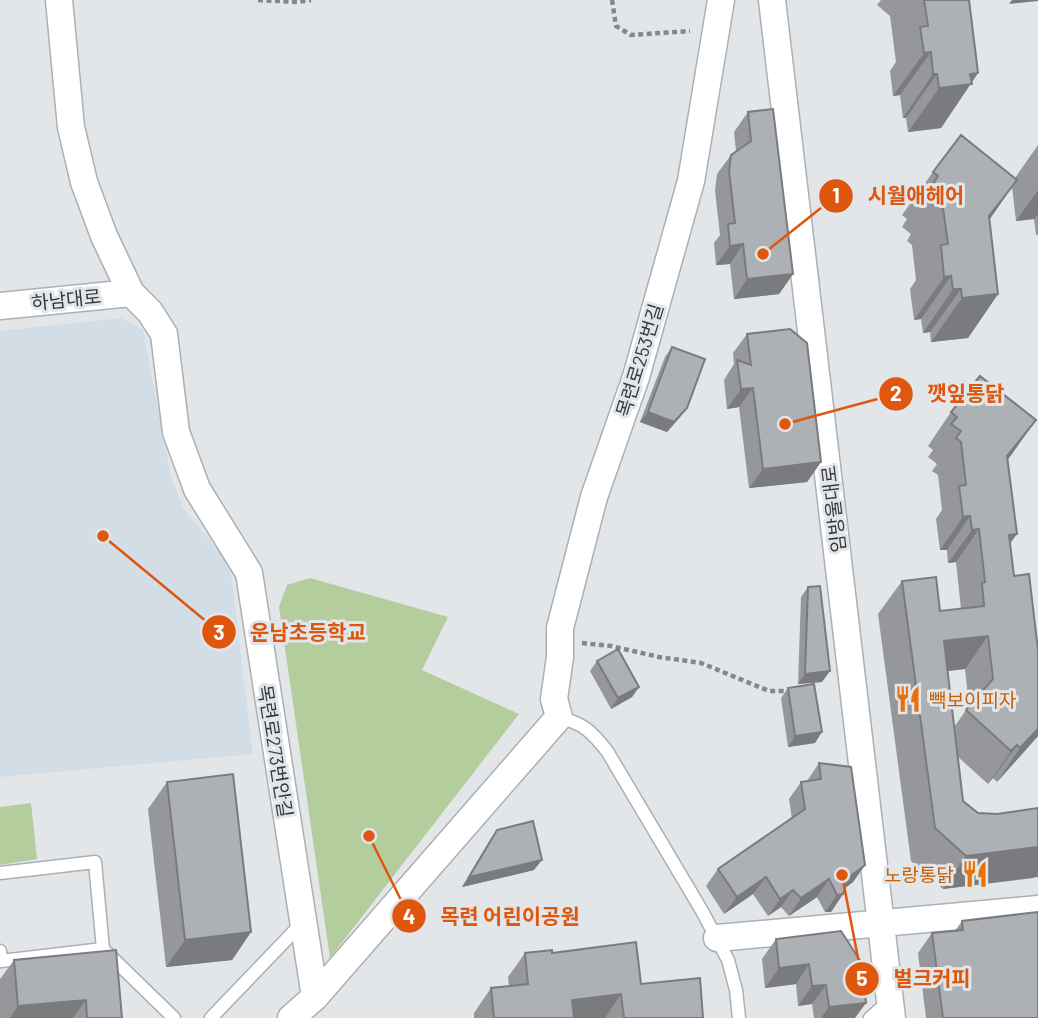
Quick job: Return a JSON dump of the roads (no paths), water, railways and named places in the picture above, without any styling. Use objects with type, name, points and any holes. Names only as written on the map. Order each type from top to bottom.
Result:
[{"type":"street","name":"목련로273번안길","points":[[59,0],[71,127],[84,182],[104,236],[131,293],[150,312],[164,334],[176,432],[197,489],[249,573],[315,997]]},
{"type":"street","name":"목련로253번길","points":[[559,717],[554,699],[561,628],[594,497],[636,377],[691,181],[721,0]]},
{"type":"street","name":"임방울대로","points":[[772,0],[891,1009]]},
{"type":"street","name":"하남대로","points":[[0,306],[131,293]]},
{"type":"street","points":[[290,1018],[315,997],[559,717]]},
{"type":"street","points":[[716,938],[1038,909]]},
{"type":"lane","points":[[559,717],[579,723],[589,730],[607,751],[728,960],[734,980],[739,1018]]},
{"type":"lane","points":[[0,873],[95,862],[103,949],[174,1018]]},
{"type":"lane","points":[[211,1018],[303,922]]},
{"type":"lane","points":[[0,951],[1,961],[103,949]]},
{"type":"lane","points":[[870,1018],[891,1009]]},
{"type":"place","name":"시월애헤어","points":[[763,254]]},
{"type":"place","name":"깻잎통닭","points":[[785,424]]},
{"type":"place","name":"운남초등학교","points":[[103,536]]},
{"type":"place","name":"빽보이피자","points":[[908,699]]},
{"type":"place","name":"목련 어린이공원","points":[[369,836]]},
{"type":"place","name":"노랑통닭","points":[[975,874]]},
{"type":"place","name":"벌크커피","points":[[842,875]]}]
